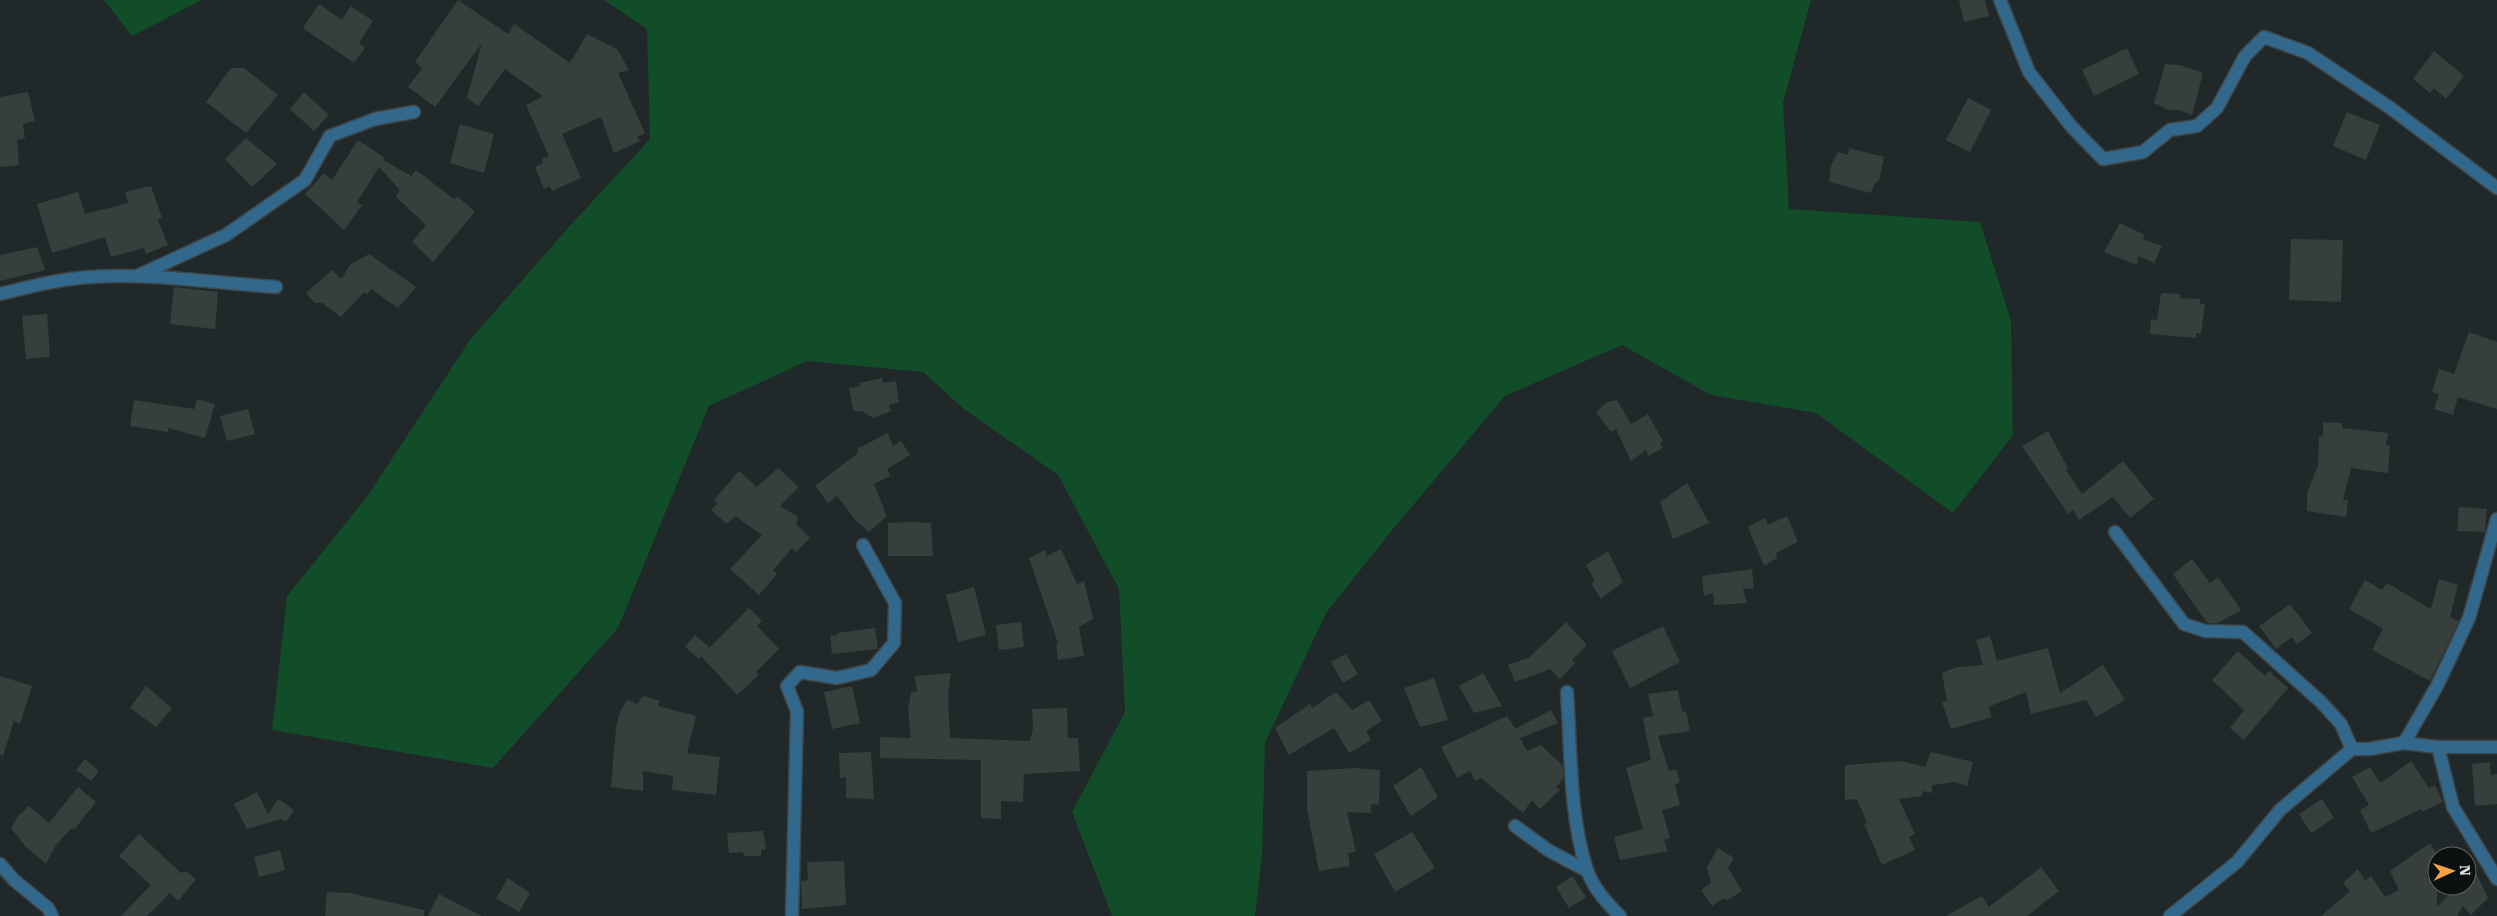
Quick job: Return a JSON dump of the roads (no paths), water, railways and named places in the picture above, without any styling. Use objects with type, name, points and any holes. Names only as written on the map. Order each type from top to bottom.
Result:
[{"type":"street","points":[[2000,0],[2029,72],[2071,126],[2103,159],[2143,152],[2170,130],[2197,126],[2217,108],[2245,56],[2264,37],[2308,52],[2389,107],[2497,188]]},
{"type":"street","points":[[137,276],[226,235],[305,180],[330,136],[375,119],[414,112]]},
{"type":"street","points":[[0,294],[42,284],[89,277],[137,276],[276,287]]},
{"type":"street","points":[[2404,743],[2437,686],[2469,618],[2497,519]]},
{"type":"street","points":[[2115,532],[2184,624],[2205,631],[2243,632],[2320,702],[2341,724],[2352,749]]},
{"type":"street","points":[[792,916],[798,711],[787,686],[800,672],[836,678],[871,670],[894,643],[895,603],[863,545]]},
{"type":"street","points":[[1567,692],[1577,826],[1588,871],[1603,899],[1620,916]]},
{"type":"street","points":[[2170,916],[2237,862],[2280,810],[2352,749],[2369,749],[2404,743],[2438,747],[2497,747]]},
{"type":"street","points":[[2438,747],[2453,807],[2497,879]]},
{"type":"street","points":[[1515,826],[1548,850],[1588,871]]},
{"type":"street","points":[[0,864],[14,880],[48,908],[52,916]]}]
